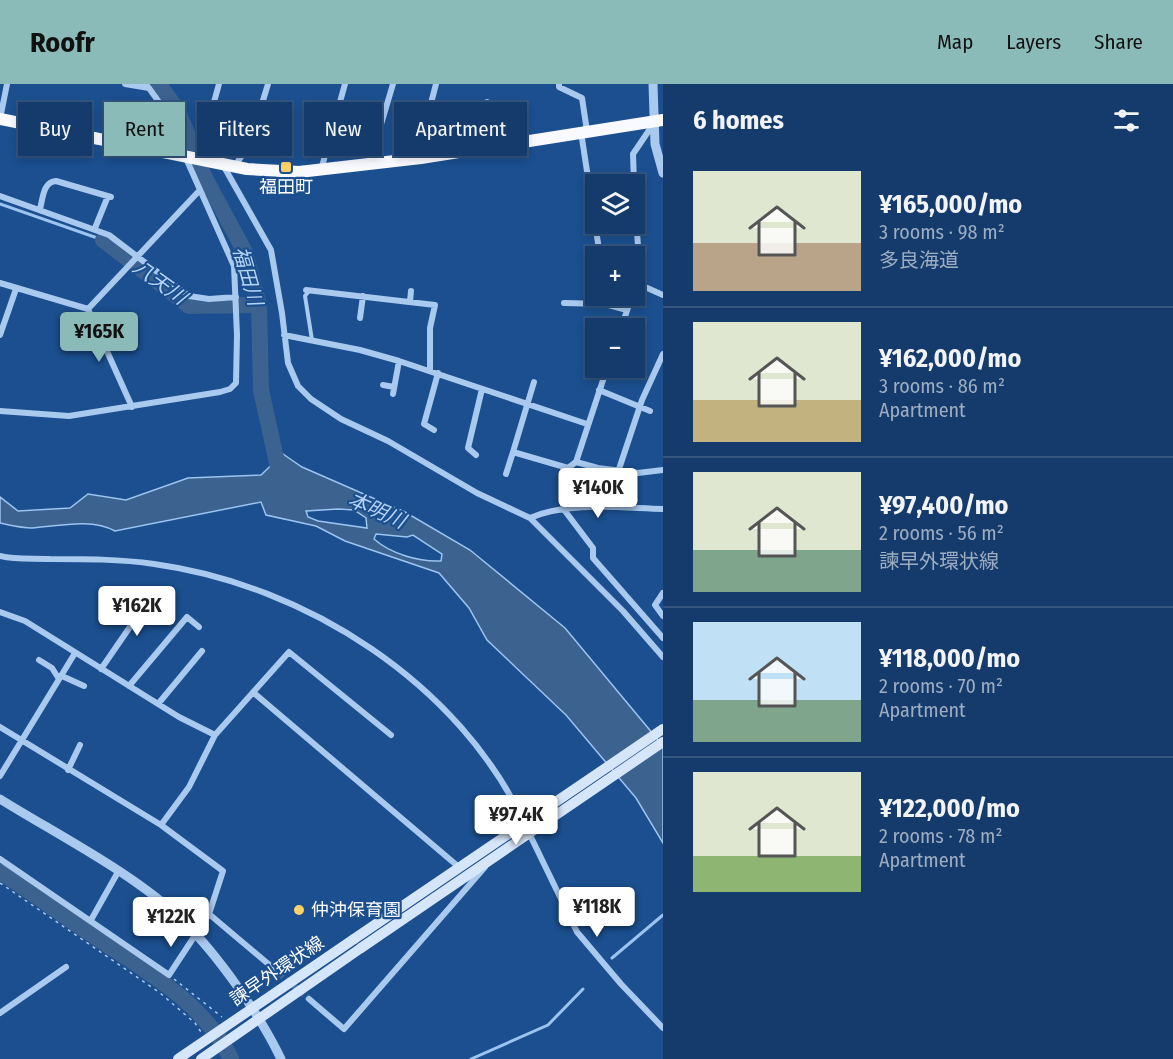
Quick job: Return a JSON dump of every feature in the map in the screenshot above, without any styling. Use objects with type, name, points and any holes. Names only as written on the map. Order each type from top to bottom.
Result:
[{"type":"highway","points":[[0,120],[225,164],[284,172],[320,171],[434,156]]},
{"type":"highway","points":[[527,140],[659,120]]},
{"type":"main road","name":"諫早外環状線","points":[[178,1059],[203,1037],[225,1022],[250,1009],[663,729]]},
{"type":"main road","name":"諫早外環状線","points":[[201,1059],[663,742]]},
{"type":"street","points":[[0,120],[7,84]]},
{"type":"street","points":[[0,411],[69,416],[230,389],[236,383],[234,266],[199,191],[187,156],[164,109],[147,86],[125,84]]},
{"type":"street","points":[[214,102],[219,84]]},
{"type":"street","points":[[268,84],[250,142],[225,164],[271,250],[288,363],[298,386],[311,399],[341,419],[350,421],[388,441],[477,493],[530,518],[623,611],[663,657]]},
{"type":"street","points":[[320,171],[345,84]]},
{"type":"street","points":[[369,165],[393,84]]},
{"type":"street","points":[[431,102],[436,84]]},
{"type":"street","points":[[653,84],[663,135]]},
{"type":"street","points":[[557,85],[582,98],[599,246]]},
{"type":"street","points":[[659,120],[655,144],[663,172]]},
{"type":"street","points":[[634,174],[633,154],[659,120]]},
{"type":"street","points":[[40,209],[46,185],[50,181],[109,197],[94,228]]},
{"type":"street","points":[[88,309],[199,191]]},
{"type":"street","points":[[0,195],[94,228],[138,255],[189,297],[208,299],[236,297]]},
{"type":"street","points":[[0,283],[88,309]]},
{"type":"street","points":[[645,288],[663,294]]},
{"type":"street","points":[[0,335],[16,289]]},
{"type":"street","points":[[308,290],[435,305],[430,328],[430,370]]},
{"type":"street","points":[[410,302],[411,291]]},
{"type":"street","points":[[360,318],[363,296]]},
{"type":"street","points":[[564,303],[585,304]]},
{"type":"street","points":[[610,306],[627,310]]},
{"type":"street","points":[[624,318],[628,306]]},
{"type":"street","points":[[88,309],[132,407]]},
{"type":"street","points":[[284,335],[430,370],[587,424]]},
{"type":"street","points":[[619,469],[640,405],[663,354]]},
{"type":"street","points":[[393,394],[399,361]]},
{"type":"street","points":[[434,430],[424,424],[438,373]]},
{"type":"street","points":[[513,452],[568,468],[576,462],[603,378]]},
{"type":"street","points":[[506,474],[534,382]]},
{"type":"street","points":[[383,385],[394,387]]},
{"type":"street","points":[[476,455],[468,448],[482,389]]},
{"type":"street","points":[[599,390],[650,411]]},
{"type":"street","points":[[576,462],[598,468],[638,473],[663,470]]},
{"type":"street","points":[[530,518],[543,512],[602,506],[663,509]]},
{"type":"street","points":[[565,511],[593,548],[593,558],[663,638]]},
{"type":"street","points":[[0,556],[154,564],[221,578],[299,608],[350,635],[374,652],[423,687],[461,724],[492,765],[515,802],[577,932],[621,984],[663,1028]]},
{"type":"street","points":[[101,669],[154,592]]},
{"type":"street","points":[[663,593],[655,605],[663,616]]},
{"type":"street","points":[[0,612],[25,621],[158,704],[215,735]]},
{"type":"street","points":[[129,686],[187,617],[199,627]]},
{"type":"street","points":[[158,704],[202,651]]},
{"type":"street","points":[[0,776],[75,652]]},
{"type":"street","points":[[161,825],[189,787],[215,735],[289,652],[391,735]]},
{"type":"street","points":[[39,660],[61,677],[84,686]]},
{"type":"street","points":[[254,693],[474,880]]},
{"type":"street","points":[[43,706],[52,711]]},
{"type":"street","points":[[0,728],[161,825],[223,871],[210,914],[194,933],[169,975],[0,859]]},
{"type":"street","points":[[68,770],[80,745]]},
{"type":"street","points":[[0,799],[118,872],[175,915],[194,933],[250,1009],[281,1059]]},
{"type":"street","points":[[309,999],[344,1029],[497,853]]},
{"type":"street","points":[[91,920],[118,872]]},
{"type":"street","points":[[210,914],[279,973]]},
{"type":"street","points":[[0,1013],[66,967]]},
{"type":"lane","points":[[308,290],[305,296],[312,340]]},
{"type":"path","points":[[0,883],[160,993],[195,1023],[203,1037]]},
{"type":"path","points":[[169,975],[225,1022]]},
{"type":"water","name":"本明川","points":[[283,454],[302,467],[405,512],[470,550],[565,628],[663,746],[663,843],[636,798],[566,715],[487,640],[469,608],[439,573],[345,541],[316,526],[266,515],[261,502],[115,531],[106,527],[85,524],[32,528],[0,523],[0,497],[18,511],[70,508],[88,494],[126,500],[188,478],[261,475]],"holes":[[[354,510],[366,518],[367,528],[318,521],[308,517],[306,511]],[[376,534],[407,537],[413,535],[442,554],[441,561],[397,553],[374,539]]]},
{"type":"waterway","name":"福田川","points":[[159,84],[178,111],[204,176],[245,252],[259,305],[261,390],[281,481]]},
{"type":"waterway","points":[[0,204],[103,240]]},
{"type":"waterway","name":"八天川","points":[[103,240],[189,306],[259,305]]},
{"type":"waterway","points":[[0,872],[168,987],[204,1020],[219,1038],[231,1059]]},
{"type":"waterway","points":[[612,958],[663,915]]},
{"type":"waterway","points":[[471,1059],[548,1025],[583,989]]},
{"type":"tunnel","points":[[279,973],[309,999]]},
{"type":"place","name":"福田町","points":[[286,167]]},
{"type":"place","name":"仲沖保育園","points":[[299,910]]}]
